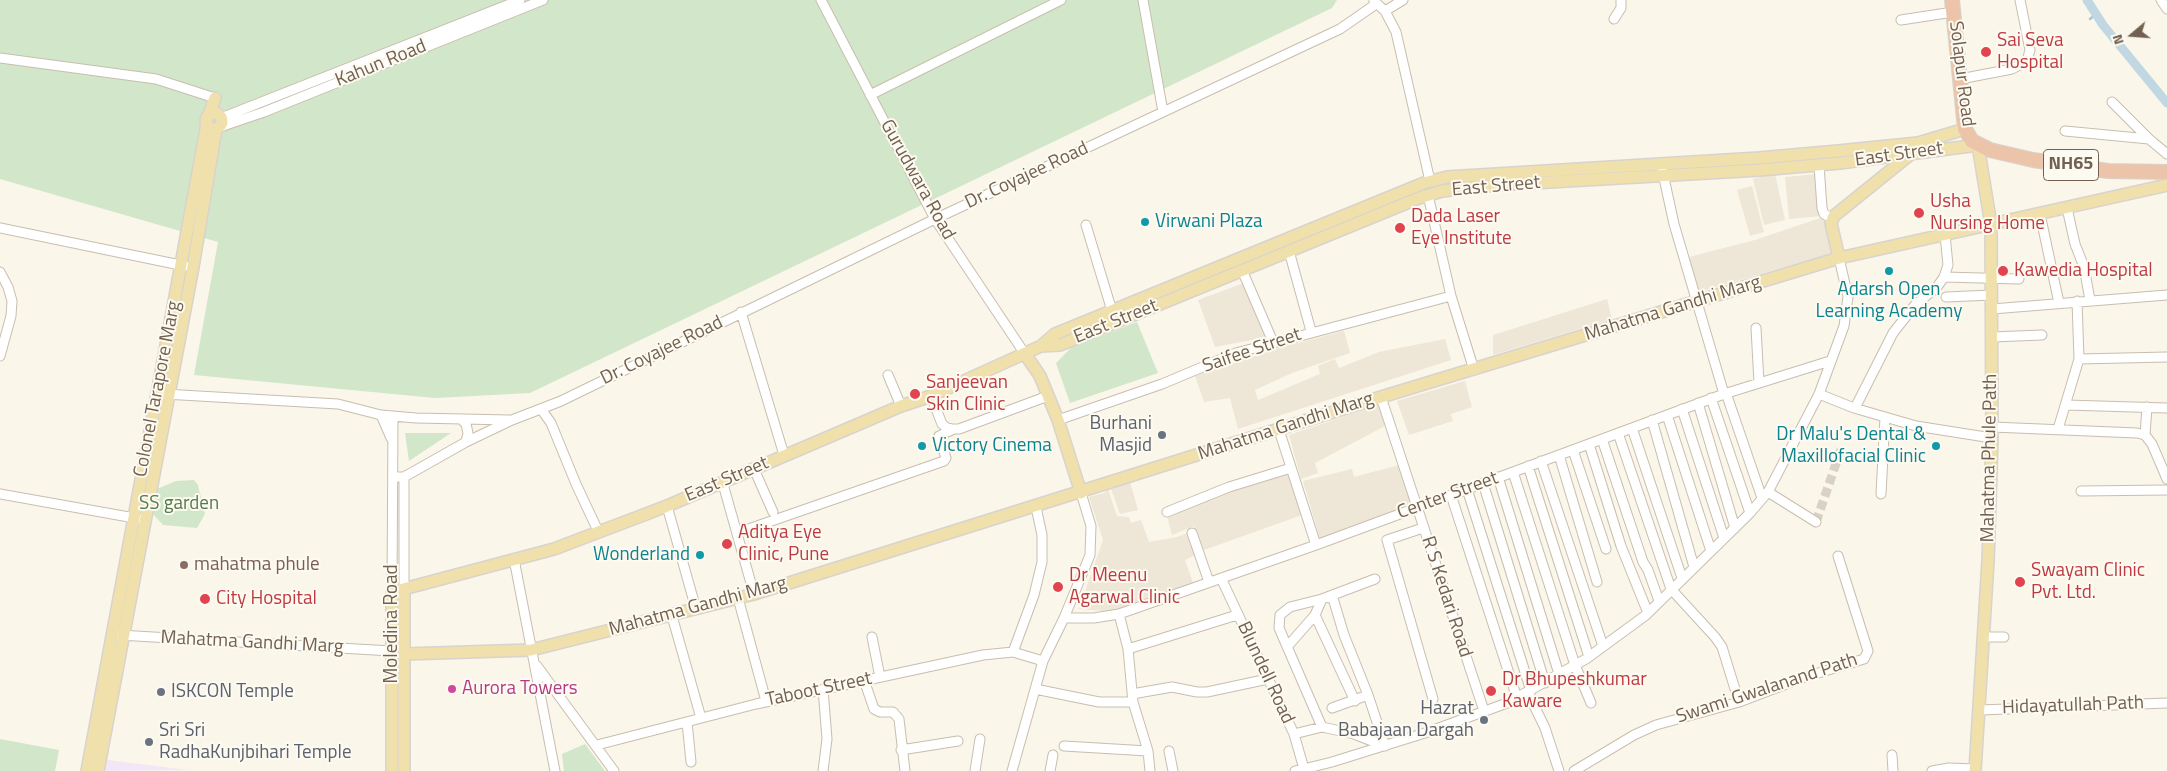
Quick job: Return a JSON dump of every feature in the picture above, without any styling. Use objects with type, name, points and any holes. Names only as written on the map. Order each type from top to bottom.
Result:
[{"type":"highway","name":"Solapur Road","points":[[1953,6],[1960,79],[1970,137]]},
{"type":"highway","name":"NH65","points":[[1970,137],[2033,160],[2108,171],[2167,172]]},
{"type":"main road","name":"Colonel Tarapore Marg","points":[[86,771],[117,635],[215,121],[215,98]]},
{"type":"main road","name":"East Street","points":[[1042,346],[1060,345],[1289,251],[1442,191],[1918,143],[1951,133],[1970,137]]},
{"type":"main road","name":"East Street","points":[[398,591],[554,549],[723,484],[784,455],[901,406],[931,396],[1025,354],[1042,346],[1055,334],[1430,181],[1447,177],[1819,165],[1912,153],[1970,137]]},
{"type":"main road","name":"Mahatma Phule Path","points":[[1970,137],[1991,225],[1992,278],[1992,432],[1984,637],[1975,770]]},
{"type":"main road","points":[[1839,258],[1831,224],[1833,219],[1912,153],[1918,143]]},
{"type":"main road","name":"Mahatma Gandhi Marg","points":[[404,654],[531,650],[672,616],[754,594],[1382,397],[1839,258],[2167,185]]},
{"type":"main road","points":[[1025,354],[1040,376],[1058,420],[1080,493]]},
{"type":"main road","name":"Moledina Road","points":[[392,771],[392,651],[398,591]]},
{"type":"main road","name":"Moledina Road","points":[[398,591],[404,654],[404,771]]},
{"type":"main road","name":"Colonel Tarapore Marg","points":[[98,771],[117,635]]},
{"type":"street","name":"Kahun Road","points":[[215,121],[520,0]]},
{"type":"street","name":"Kahun Road","points":[[215,121],[264,112],[543,0]]},
{"type":"street","name":"Gurudwara Road","points":[[822,0],[935,219],[1025,354]]},
{"type":"street","points":[[870,95],[1061,0]]},
{"type":"street","points":[[1143,0],[1163,112]]},
{"type":"street","points":[[1385,11],[1403,0]]},
{"type":"street","points":[[1614,19],[1621,8],[1621,0]]},
{"type":"street","points":[[1960,79],[2012,69],[2027,61],[2030,50],[2020,0]]},
{"type":"street","points":[[2161,0],[2167,9]]},
{"type":"street","points":[[1375,2],[1385,11],[1396,32],[1430,181]]},
{"type":"street","name":"Dr. Coyajee Road","points":[[404,477],[466,442],[512,420],[541,409],[935,219],[1340,29],[1375,2]]},
{"type":"street","points":[[1901,20],[1953,6]]},
{"type":"street","points":[[0,58],[156,79],[215,98]]},
{"type":"street","points":[[2112,102],[2167,154]]},
{"type":"street","points":[[2065,131],[2149,139]]},
{"type":"street","points":[[1819,165],[1822,208],[1824,214],[1833,219]]},
{"type":"street","points":[[1662,170],[1696,302],[1725,393],[1765,495],[1802,512],[1814,520]]},
{"type":"street","points":[[1428,195],[1451,296],[1474,370]]},
{"type":"street","points":[[2067,208],[2075,244],[2084,268],[2090,300]]},
{"type":"street","points":[[2040,214],[2059,303]]},
{"type":"street","points":[[1086,225],[1112,311]]},
{"type":"street","points":[[0,228],[187,266]]},
{"type":"street","points":[[1852,407],[1893,333],[1915,305],[1937,287],[1944,277],[1948,262],[1946,235]]},
{"type":"street","points":[[1289,251],[1311,331]]},
{"type":"street","points":[[1299,770],[1331,767],[1517,698],[1589,656],[1648,613],[1750,513],[1765,495],[1819,394],[1844,326],[1848,297],[1839,258]]},
{"type":"street","points":[[1242,270],[1273,342]]},
{"type":"street","points":[[0,272],[12,301],[11,316],[0,356]]},
{"type":"street","points":[[1944,277],[2019,279]]},
{"type":"street","points":[[1946,297],[1992,294]]},
{"type":"street","points":[[1992,309],[2167,295]]},
{"type":"street","name":"Saifee Street","points":[[1058,420],[1162,384],[1236,353],[1311,331],[1388,314],[1451,296]]},
{"type":"street","points":[[2058,429],[2079,359],[2077,301]]},
{"type":"street","points":[[741,312],[784,455]]},
{"type":"street","points":[[1756,328],[1759,383]]},
{"type":"street","points":[[1992,338],[2042,334]]},
{"type":"street","points":[[2079,359],[2167,357]]},
{"type":"street","name":"Center Street","points":[[1064,618],[1094,618],[1119,614],[1316,545],[1725,393],[1830,361]]},
{"type":"street","points":[[888,375],[901,406]]},
{"type":"street","points":[[163,394],[338,404],[381,415],[394,416],[512,420]]},
{"type":"street","points":[[1819,394],[1852,407],[1916,426],[1992,432],[2058,429],[2144,435],[2152,444],[2167,479]]},
{"type":"street","points":[[931,396],[942,424],[947,428],[954,429]]},
{"type":"street","points":[[737,533],[944,461],[946,458],[939,436],[1048,396]]},
{"type":"street","name":"R S Kedari Road","points":[[1382,397],[1416,507],[1484,711]]},
{"type":"street","points":[[1711,398],[1750,513]]},
{"type":"street","points":[[1698,403],[1735,528]]},
{"type":"street","points":[[2066,406],[2167,408]]},
{"type":"street","points":[[2144,435],[2147,407]]},
{"type":"street","points":[[541,409],[551,423],[599,533]]},
{"type":"street","points":[[1682,409],[1724,538]]},
{"type":"street","points":[[381,415],[392,441]]},
{"type":"street","points":[[1667,415],[1711,551]]},
{"type":"street","points":[[392,441],[394,416]]},
{"type":"street","points":[[1881,494],[1886,417]]},
{"type":"street","points":[[461,419],[466,424],[466,442]]},
{"type":"street","points":[[1652,420],[1694,567]]},
{"type":"street","points":[[1632,428],[1682,578]]},
{"type":"street","points":[[1279,430],[1316,545]]},
{"type":"street","points":[[1618,433],[1671,589],[1707,626],[1722,647],[1739,702]]},
{"type":"street","points":[[1602,439],[1642,562],[1648,570],[1659,601]]},
{"type":"street","name":"Moledina Road","points":[[392,441],[398,591]]},
{"type":"street","points":[[1588,444],[1621,546],[1648,613]]},
{"type":"street","points":[[1573,450],[1606,549]]},
{"type":"street","points":[[1559,455],[1597,582]]},
{"type":"street","points":[[1541,461],[1603,646]]},
{"type":"street","points":[[1528,466],[1589,656]]},
{"type":"street","points":[[1167,512],[1229,487],[1291,468]]},
{"type":"street","points":[[754,469],[773,512]]},
{"type":"street","points":[[1648,475],[1666,469]]},
{"type":"street","points":[[1513,472],[1575,665],[1591,704]]},
{"type":"street","points":[[394,478],[404,477],[398,591]]},
{"type":"street","points":[[1498,477],[1559,674]]},
{"type":"street","points":[[1483,483],[1544,683]]},
{"type":"street","points":[[723,484],[754,594]]},
{"type":"street","points":[[1467,489],[1530,692],[1545,728],[1558,771]]},
{"type":"street","points":[[2081,491],[2167,490]]},
{"type":"street","points":[[1012,771],[1043,661],[1064,618],[1090,555],[1091,526],[1080,493]]},
{"type":"street","points":[[0,494],[139,519]]},
{"type":"street","points":[[1451,495],[1517,698]]},
{"type":"street","points":[[667,506],[696,609]]},
{"type":"street","points":[[1012,652],[1034,595],[1042,562],[1042,535],[1036,507]]},
{"type":"street","points":[[1424,528],[1388,540],[1433,699]]},
{"type":"street","points":[[1192,533],[1209,582]]},
{"type":"street","name":"Swami Gwalanand Path","points":[[1574,771],[1634,735],[1656,725],[1739,702],[1802,678],[1864,659],[1868,651],[1838,556]]},
{"type":"street","points":[[514,559],[531,650],[536,664],[555,771]]},
{"type":"street","name":"Blundell Road","points":[[1221,578],[1294,734],[1299,770]]},
{"type":"street","points":[[1322,727],[1279,628],[1280,615],[1290,608],[1322,599],[1375,579]]},
{"type":"street","points":[[1332,595],[1344,635],[1368,695],[1385,746]]},
{"type":"street","points":[[738,598],[766,702]]},
{"type":"street","points":[[1287,647],[1315,615],[1322,599]]},
{"type":"street","points":[[1119,614],[1128,649],[1133,698],[1148,751],[1150,771]]},
{"type":"street","points":[[1128,649],[1237,615]]},
{"type":"street","points":[[1315,615],[1355,700]]},
{"type":"street","points":[[672,616],[701,718]]},
{"type":"street","name":"Mahatma Gandhi Marg","points":[[117,635],[392,651]]},
{"type":"street","points":[[872,637],[880,677]]},
{"type":"street","points":[[1984,637],[2004,637]]},
{"type":"street","name":"Taboot Street","points":[[597,745],[766,702],[983,655],[1012,652],[1043,661]]},
{"type":"street","points":[[536,664],[563,704],[597,745],[614,771]]},
{"type":"street","points":[[1035,689],[1099,702],[1133,698],[1172,687],[1207,692],[1268,679]]},
{"type":"street","points":[[864,680],[874,709],[880,712],[896,714],[899,719],[901,750],[905,771]]},
{"type":"street","points":[[823,689],[826,738],[823,771]]},
{"type":"street","points":[[1332,708],[1368,695]]},
{"type":"street","name":"Hidayatullah Path","points":[[1980,710],[2167,703]]},
{"type":"street","points":[[687,722],[692,762]]},
{"type":"street","points":[[1294,734],[1322,727],[1354,734],[1385,746]]},
{"type":"street","points":[[975,771],[980,739]]},
{"type":"street","points":[[901,750],[958,740]]},
{"type":"street","points":[[1064,746],[1148,751]]},
{"type":"street","points":[[1169,751],[1173,771]]},
{"type":"street","points":[[1050,771],[1053,755]]},
{"type":"street","points":[[1892,755],[1893,771]]},
{"type":"street","points":[[1932,771],[1949,768],[1975,770]]},
{"type":"shaded area","points":[[1775,174],[1785,220],[1764,225],[1753,179]]},
{"type":"shaded area","points":[[1817,174],[1821,216],[1789,219],[1785,177]]},
{"type":"shaded area","points":[[1752,186],[1764,232],[1750,236],[1737,190]]},
{"type":"shaded area","points":[[1826,216],[1834,253],[1698,292],[1689,257],[1755,240]]},
{"type":"shaded area","points":[[1244,283],[1267,337],[1215,347],[1198,300]]},
{"type":"shaded area","points":[[1607,299],[1612,319],[1493,355],[1493,335]]},
{"type":"shaded area","points":[[1344,331],[1350,353],[1292,373],[1255,390],[1258,400],[1320,374],[1318,366],[1335,359],[1339,368],[1379,352],[1445,339],[1451,360],[1238,429],[1230,398],[1204,402],[1195,376],[1282,347]]},
{"type":"shaded area","points":[[1465,381],[1472,407],[1451,414],[1453,421],[1409,435],[1397,401]]},
{"type":"shaded area","points":[[1378,405],[1385,426],[1315,463],[1318,473],[1301,479],[1289,435]]},
{"type":"shaded area","points":[[1399,465],[1412,506],[1320,539],[1303,481],[1352,469],[1354,477]]},
{"type":"shaded area","points":[[1289,471],[1302,515],[1204,550],[1194,526],[1172,535],[1167,516],[1198,501]]},
{"type":"shaded area","points":[[1130,482],[1138,510],[1120,514],[1111,489]]},
{"type":"shaded area","points":[[1108,489],[1117,516],[1129,517],[1131,523],[1141,520],[1149,542],[1177,537],[1190,532],[1195,555],[1185,560],[1193,583],[1118,612],[1079,609],[1103,540],[1089,497],[1104,493]]},
{"type":"shaded area","points":[[100,759],[188,770],[99,771]]},
{"type":"green space","points":[[0,0],[1337,0],[1332,8],[530,393],[435,398],[194,375],[218,242],[0,179]]},
{"type":"green space","points":[[1137,322],[1158,373],[1070,403],[1056,363],[1072,347]]},
{"type":"green space","points":[[405,433],[451,433],[409,461]]},
{"type":"green space","name":"SS garden","points":[[194,480],[198,485],[205,514],[197,528],[163,525],[152,513],[157,489],[176,481]]},
{"type":"green space","points":[[0,739],[59,750],[55,771],[0,771]]},
{"type":"green space","points":[[585,744],[605,771],[564,771],[562,754]]},
{"type":"waterway","points":[[2087,0],[2103,25],[2167,103]]},
{"type":"waterway","points":[[2090,19],[2096,14]]},
{"type":"tunnel","points":[[1816,522],[1841,449]]},
{"type":"place","name":"Sai Seva Hospital","points":[[1986,52]]},
{"type":"place","name":"Usha Nursing Home","points":[[1919,213]]},
{"type":"place","name":"Virwani Plaza","points":[[1145,222]]},
{"type":"place","name":"Dada Laser Eye Institute","points":[[1400,228]]},
{"type":"place","name":"Adarsh Open Learning Academy","points":[[1889,271]]},
{"type":"place","name":"Kawedia Hospital","points":[[2003,271]]},
{"type":"place","name":"Sanjeevan Skin Clinic","points":[[915,394]]},
{"type":"place","name":"Burhani Masjid","points":[[1162,435]]},
{"type":"place","name":"Victory Cinema","points":[[922,446]]},
{"type":"place","name":"Dr Malu's Dental & Maxillofacial Clinic","points":[[1936,446]]},
{"type":"place","name":"Aditya Eye Clinic, Pune","points":[[727,544]]},
{"type":"place","name":"Wonderland","points":[[700,555]]},
{"type":"place","name":"mahatma phule","points":[[184,565]]},
{"type":"place","name":"Swayam Clinic Pvt. Ltd.","points":[[2020,582]]},
{"type":"place","name":"Dr Meenu Agarwal Clinic","points":[[1058,587]]},
{"type":"place","name":"City Hospital","points":[[205,599]]},
{"type":"place","name":"Aurora Towers","points":[[452,689]]},
{"type":"place","name":"Dr Bhupeshkumar Kaware","points":[[1491,691]]},
{"type":"place","name":"ISKCON Temple","points":[[161,692]]},
{"type":"place","name":"Hazrat Babajaan Dargah","points":[[1484,720]]},
{"type":"place","name":"Sri Sri RadhaKunjbihari Temple","points":[[149,742]]}]
